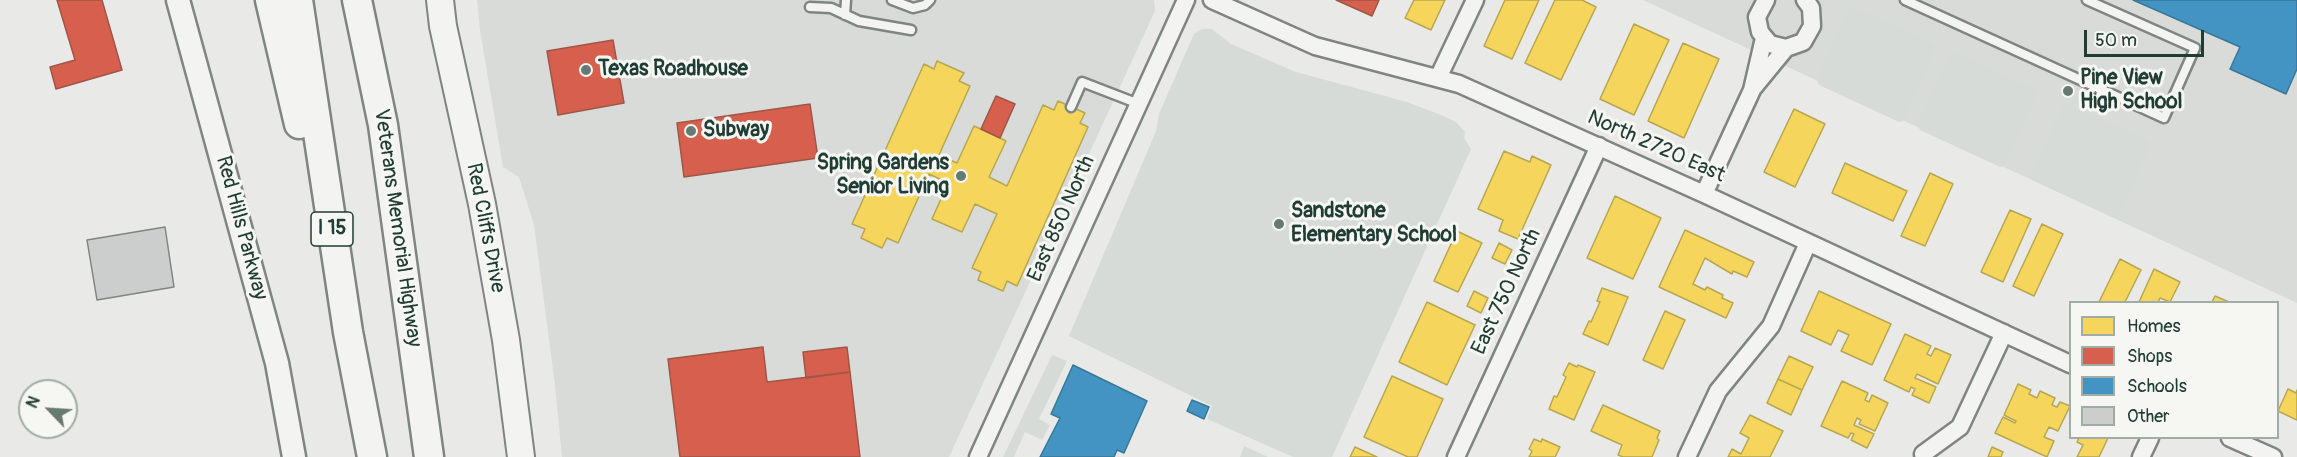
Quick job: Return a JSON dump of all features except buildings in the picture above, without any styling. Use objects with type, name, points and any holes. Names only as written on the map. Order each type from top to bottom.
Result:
[{"type":"highway","points":[[270,0],[348,332]]},
{"type":"highway","name":"I 15","points":[[298,0],[348,332],[372,457]]},
{"type":"highway","name":"Veterans Memorial Highway","points":[[357,0],[383,125],[429,457]]},
{"type":"highway","points":[[366,0],[383,125]]},
{"type":"main road","name":"Red Hills Parkway","points":[[178,0],[277,363],[294,457]]},
{"type":"main road","name":"Red Cliffs Drive","points":[[440,0],[443,26],[482,204],[506,340],[521,457]]},
{"type":"street","name":"East 850 North","points":[[978,457],[1186,0]]},
{"type":"street","name":"North 2720 East","points":[[1212,0],[1315,46],[1459,84],[1704,194],[2069,364]]},
{"type":"street","points":[[1438,78],[1475,0]]},
{"type":"street","points":[[1766,0],[1757,17],[1757,25],[1770,44],[1786,48]]},
{"type":"street","points":[[1752,90],[1786,48],[1803,42],[1809,35],[1813,17],[1805,0]]},
{"type":"street","points":[[1704,194],[1752,90],[1764,38]]},
{"type":"street","name":"East 750 North","points":[[1456,457],[1599,146]]},
{"type":"street","points":[[1687,457],[1718,390],[1771,326],[1808,243]]},
{"type":"street","points":[[1923,454],[1960,427],[2004,333]]},
{"type":"street","points":[[2141,457],[2150,439]]},
{"type":"street","points":[[2232,439],[2273,457]]},
{"type":"lane","points":[[845,15],[846,0]]},
{"type":"lane","points":[[892,0],[913,8],[925,5],[930,0]]},
{"type":"lane","points":[[1905,0],[2164,118],[2195,48],[2087,0]]},
{"type":"lane","points":[[810,7],[831,8],[860,21],[911,30]]},
{"type":"lane","points":[[1071,107],[1082,82],[1138,104]]},
{"type":"shaded area","points":[[477,0],[1154,0],[1155,11],[949,457],[562,457],[534,225],[519,177],[503,167]]},
{"type":"shaded area","name":"Pine View High School","points":[[1643,0],[2297,0],[2297,303],[2114,218]]},
{"type":"shaded area","points":[[1852,7],[1933,44],[1935,49],[1903,121],[1899,122],[1819,85],[1817,80],[1848,10]]},
{"type":"shaded area","name":"Sandstone Elementary School","points":[[1202,29],[1212,29],[1231,44],[1296,72],[1407,102],[1441,115],[1456,122],[1465,132],[1464,138],[1471,149],[1332,457],[1293,457],[1207,419],[1212,406],[1069,336],[1156,131],[1159,114],[1194,34]]},
{"type":"shaded area","points":[[1953,52],[2034,89],[2036,94],[2004,166],[2000,167],[1920,130],[1918,125],[1949,55]]},
{"type":"shaded area","points":[[2066,104],[2147,140],[2150,145],[2118,218],[2034,181],[2031,176],[2063,106]]},
{"type":"shaded area","points":[[1052,355],[1067,361],[1039,419],[1050,425],[1042,440],[1025,432],[1014,457],[1003,457]]},
{"type":"shaded area","points":[[1244,446],[1268,457],[1240,457]]},
{"type":"place","name":"Texas Roadhouse","points":[[586,70]]},
{"type":"place","name":"Pine View High School","points":[[2068,91]]},
{"type":"place","name":"Subway","points":[[691,131]]},
{"type":"place","name":"Spring Gardens Senior Living","points":[[961,176]]},
{"type":"place","name":"Sandstone Elementary School","points":[[1279,224]]}]
